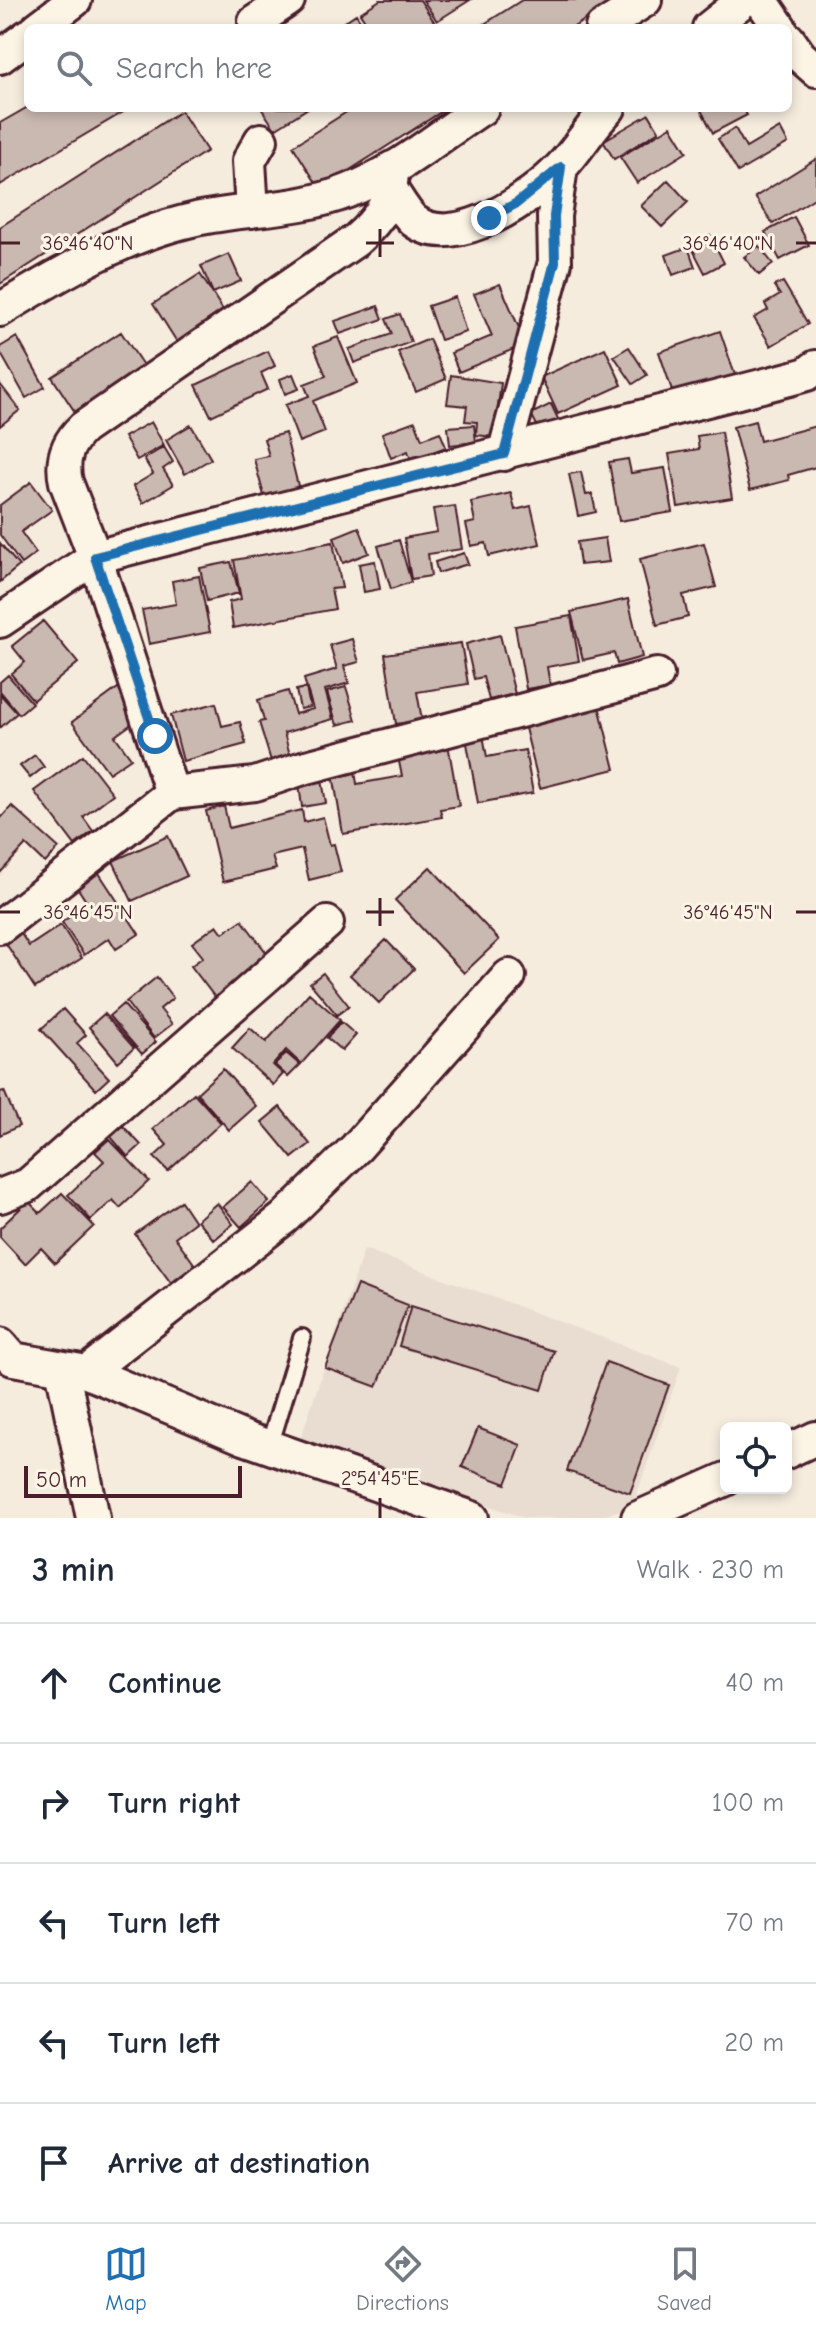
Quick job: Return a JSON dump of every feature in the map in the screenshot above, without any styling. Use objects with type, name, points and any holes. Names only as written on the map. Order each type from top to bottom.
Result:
[{"type":"street","points":[[43,24],[75,0]]},
{"type":"street","points":[[255,22],[288,0]]},
{"type":"street","points":[[608,24],[645,0]]},
{"type":"street","points":[[714,24],[744,0]]},
{"type":"street","points":[[761,0],[777,24]]},
{"type":"street","points":[[0,57],[24,39]]},
{"type":"street","points":[[792,45],[816,70]]},
{"type":"street","points":[[0,310],[85,262],[145,235],[189,220],[281,209],[392,180],[477,112]]},
{"type":"street","points":[[392,180],[414,221],[437,231],[468,229],[517,203],[561,167],[605,112]]},
{"type":"street","points":[[252,211],[249,161],[261,140]]},
{"type":"street","points":[[504,454],[555,262],[554,216],[561,167]]},
{"type":"street","points":[[172,793],[64,472],[66,450],[76,434],[373,226],[392,180]]},
{"type":"street","points":[[0,621],[95,557],[789,379],[816,367]]},
{"type":"street","points":[[0,927],[172,793],[255,784],[303,768],[657,675]]},
{"type":"street","points":[[0,1196],[28,1185],[327,923]]},
{"type":"street","points":[[75,1370],[284,1218],[356,1148],[509,976]]},
{"type":"street","points":[[4,1353],[75,1370],[269,1447],[472,1518]]},
{"type":"street","points":[[75,1370],[93,1518]]},
{"type":"street","points":[[792,1449],[816,1438]]},
{"type":"street","points":[[638,1518],[720,1482]]},
{"type":"lane","points":[[269,1447],[302,1338]]},
{"type":"shaded area","points":[[364,1249],[681,1367],[633,1505],[599,1518],[525,1518],[300,1440]]},
{"type":"building","points":[[380,0],[420,0],[435,23],[367,24],[360,13]]},
{"type":"building","points":[[423,0],[470,0],[437,21]]},
{"type":"building","points":[[522,0],[616,0],[578,24],[484,24]]},
{"type":"building","points":[[356,14],[362,24],[341,24]]},
{"type":"building","points":[[24,109],[24,112],[123,112],[0,185],[0,123]]},
{"type":"building","points":[[179,112],[207,151],[0,284],[0,227]]},
{"type":"building","points":[[264,112],[302,112],[275,129]]},
{"type":"building","points":[[347,112],[441,112],[320,189],[293,146]]},
{"type":"building","points":[[702,112],[745,112],[747,115],[713,133]]},
{"type":"building","points":[[649,114],[659,131],[614,159],[603,141]]},
{"type":"building","points":[[671,126],[687,152],[637,183],[620,157]]},
{"type":"building","points":[[735,128],[746,148],[780,128],[788,143],[738,172],[718,139]]},
{"type":"building","points":[[816,159],[816,197],[773,224],[755,197]]},
{"type":"building","points":[[668,180],[688,202],[662,227],[641,206]]},
{"type":"building","points":[[794,217],[809,245],[780,260],[765,232]]},
{"type":"building","points":[[710,235],[724,263],[705,273],[691,246]]},
{"type":"building","points":[[759,246],[773,264],[759,275],[744,257]]},
{"type":"building","points":[[688,247],[695,267],[673,275],[666,255]]},
{"type":"building","points":[[229,254],[241,281],[213,293],[201,266]]},
{"type":"building","points":[[200,274],[230,321],[182,350],[153,304]]},
{"type":"building","points":[[783,282],[808,324],[771,346],[754,318],[768,310],[765,304],[780,295],[774,286]]},
{"type":"building","points":[[500,284],[526,344],[459,372],[451,353],[492,336],[474,294]]},
{"type":"building","points":[[455,297],[466,332],[440,340],[428,306]]},
{"type":"building","points":[[378,306],[383,319],[340,334],[335,321]]},
{"type":"building","points":[[400,314],[411,342],[354,363],[349,349],[392,334],[386,319]]},
{"type":"building","points":[[720,331],[737,381],[676,402],[659,352]]},
{"type":"building","points":[[121,332],[150,376],[81,421],[52,377]]},
{"type":"building","points":[[17,337],[45,387],[26,398],[0,352],[0,347]]},
{"type":"building","points":[[338,337],[357,383],[313,401],[325,432],[299,442],[285,405],[309,396],[304,384],[326,376],[314,346]]},
{"type":"building","points":[[429,339],[446,379],[416,392],[398,352]]},
{"type":"building","points":[[629,347],[647,375],[633,384],[614,356]]},
{"type":"building","points":[[605,348],[622,385],[558,414],[541,377]]},
{"type":"building","points":[[268,351],[275,366],[261,373],[268,389],[211,416],[196,385]]},
{"type":"building","points":[[293,374],[299,389],[285,394],[280,379]]},
{"type":"building","points":[[451,375],[501,383],[494,437],[476,435],[477,422],[465,421],[467,406],[447,404]]},
{"type":"building","points":[[0,384],[20,410],[0,426]]},
{"type":"building","points":[[551,404],[559,421],[540,431],[531,414]]},
{"type":"building","points":[[415,421],[422,439],[440,432],[446,447],[411,460],[408,451],[391,458],[382,433]]},
{"type":"building","points":[[755,421],[760,441],[816,426],[816,467],[788,475],[789,480],[750,490],[733,427]]},
{"type":"building","points":[[151,422],[164,445],[137,460],[124,437]]},
{"type":"building","points":[[191,425],[211,459],[185,474],[166,440]]},
{"type":"building","points":[[474,425],[476,442],[450,445],[448,427]]},
{"type":"building","points":[[721,432],[732,498],[678,507],[669,454],[699,449],[697,436]]},
{"type":"building","points":[[285,433],[300,494],[266,503],[254,459],[269,456],[264,439]]},
{"type":"building","points":[[164,447],[173,462],[163,469],[173,485],[143,503],[133,486],[153,474],[144,459]]},
{"type":"building","points":[[628,459],[631,473],[665,468],[673,512],[619,521],[609,462]]},
{"type":"building","points":[[581,472],[586,495],[592,494],[596,512],[578,516],[569,474]]},
{"type":"building","points":[[31,482],[52,510],[21,532],[36,553],[21,564],[0,535],[0,505]]},
{"type":"building","points":[[511,493],[515,510],[531,506],[540,544],[489,556],[486,543],[471,546],[466,524],[475,522],[471,502]]},
{"type":"building","points":[[455,506],[462,549],[428,554],[431,576],[411,579],[404,538],[437,532],[433,509]]},
{"type":"building","points":[[359,527],[369,553],[343,563],[334,537]]},
{"type":"building","points":[[605,538],[609,562],[580,565],[577,542]]},
{"type":"building","points":[[399,540],[411,582],[391,589],[378,546]]},
{"type":"building","points":[[333,542],[342,588],[331,589],[335,609],[233,628],[229,602],[241,599],[234,560]]},
{"type":"building","points":[[0,543],[19,566],[0,582]]},
{"type":"building","points":[[704,543],[716,587],[683,595],[688,617],[657,625],[640,559]]},
{"type":"building","points":[[464,553],[468,564],[438,573],[435,562]]},
{"type":"building","points":[[375,561],[380,589],[364,592],[359,564]]},
{"type":"building","points":[[231,562],[239,593],[207,601],[200,568]]},
{"type":"building","points":[[199,576],[210,632],[149,644],[142,610],[176,604],[172,581]]},
{"type":"building","points":[[628,599],[642,657],[617,664],[614,653],[583,660],[571,612]]},
{"type":"building","points":[[571,616],[579,661],[547,667],[550,685],[526,689],[515,626]]},
{"type":"building","points":[[43,621],[78,663],[33,700],[11,674],[25,662],[12,646]]},
{"type":"building","points":[[500,635],[515,694],[489,700],[483,677],[474,679],[466,644]]},
{"type":"building","points":[[352,639],[359,662],[344,666],[349,683],[325,690],[333,719],[284,733],[290,755],[271,761],[259,722],[264,721],[258,700],[288,691],[295,714],[313,709],[304,679],[337,669],[330,645]]},
{"type":"building","points":[[461,643],[468,684],[417,692],[422,720],[396,724],[385,654]]},
{"type":"building","points":[[8,675],[32,703],[19,714],[0,691],[0,682]]},
{"type":"building","points":[[122,685],[144,715],[115,736],[131,758],[109,773],[72,722]]},
{"type":"building","points":[[346,687],[356,720],[337,725],[327,692]]},
{"type":"building","points":[[306,688],[310,707],[300,709],[296,690]]},
{"type":"building","points":[[0,694],[17,713],[0,728]]},
{"type":"building","points":[[598,702],[615,769],[540,788],[522,716]]},
{"type":"building","points":[[216,703],[222,726],[240,722],[246,744],[183,761],[171,715]]},
{"type":"building","points":[[483,735],[487,757],[525,750],[533,793],[478,803],[466,738]]},
{"type":"building","points":[[448,744],[459,806],[440,809],[442,817],[343,834],[333,774],[355,771],[357,784],[402,776],[397,752]]},
{"type":"building","points":[[35,755],[44,767],[30,778],[20,766]]},
{"type":"building","points":[[83,755],[113,794],[83,817],[93,831],[75,845],[34,791]]},
{"type":"building","points":[[322,780],[326,803],[302,807],[299,784]]},
{"type":"building","points":[[12,806],[59,848],[45,863],[26,845],[0,873],[0,819]]},
{"type":"building","points":[[224,806],[229,828],[302,810],[304,822],[323,817],[341,872],[309,880],[302,849],[272,856],[276,869],[223,882],[206,811]]},
{"type":"building","points":[[168,836],[187,876],[132,901],[113,861]]},
{"type":"building","points":[[95,867],[139,934],[116,949],[109,938],[84,955],[62,922],[88,904],[73,881]]},
{"type":"building","points":[[430,867],[499,940],[464,973],[395,900]]},
{"type":"building","points":[[242,920],[269,956],[235,981],[244,992],[223,1008],[191,966],[203,957],[192,943],[217,925],[223,933]]},
{"type":"building","points":[[61,925],[82,958],[35,988],[3,939],[18,929],[29,946]]},
{"type":"building","points":[[386,940],[414,969],[379,1003],[350,975]]},
{"type":"building","points":[[323,973],[349,1006],[337,1015],[310,983]]},
{"type":"building","points":[[157,977],[173,998],[160,1009],[172,1024],[154,1038],[126,1002]]},
{"type":"building","points":[[309,993],[340,1020],[301,1064],[286,1050],[273,1065],[283,1074],[273,1085],[232,1048],[250,1028],[266,1042]]},
{"type":"building","points":[[123,1004],[156,1042],[142,1054],[109,1016]]},
{"type":"building","points":[[63,1009],[86,1035],[77,1043],[109,1078],[96,1090],[41,1029]]},
{"type":"building","points":[[104,1014],[134,1048],[118,1062],[89,1027]]},
{"type":"building","points":[[341,1022],[356,1035],[342,1051],[327,1038]]},
{"type":"building","points":[[286,1053],[300,1065],[288,1077],[275,1065]]},
{"type":"building","points":[[223,1069],[256,1106],[229,1130],[197,1093]]},
{"type":"building","points":[[4,1091],[19,1126],[0,1135],[0,1092]]},
{"type":"building","points":[[194,1093],[221,1123],[168,1171],[154,1157],[167,1145],[153,1129]]},
{"type":"building","points":[[280,1107],[310,1144],[292,1158],[262,1122]]},
{"type":"building","points":[[123,1126],[141,1145],[128,1157],[111,1137]]},
{"type":"building","points":[[109,1139],[149,1181],[120,1208],[113,1200],[91,1220],[68,1195],[104,1161],[95,1152]]},
{"type":"building","points":[[252,1182],[269,1202],[241,1227],[223,1207]]},
{"type":"building","points":[[62,1193],[94,1226],[55,1263],[41,1248],[25,1264],[0,1237],[0,1228],[28,1201],[40,1213]]},
{"type":"building","points":[[181,1201],[195,1222],[175,1237],[195,1265],[171,1283],[135,1234]]},
{"type":"building","points":[[217,1203],[233,1224],[214,1240],[197,1220]]},
{"type":"building","points":[[357,1285],[408,1305],[377,1387],[325,1368]]},
{"type":"building","points":[[411,1306],[554,1351],[542,1390],[399,1346]]},
{"type":"building","points":[[606,1362],[669,1385],[630,1493],[567,1471]]},
{"type":"building","points":[[478,1428],[521,1445],[506,1484],[462,1467]]},
{"type":"route","points":[[155,736],[95,557],[504,454],[555,262],[554,216],[561,167],[517,203],[489,218]]}]
